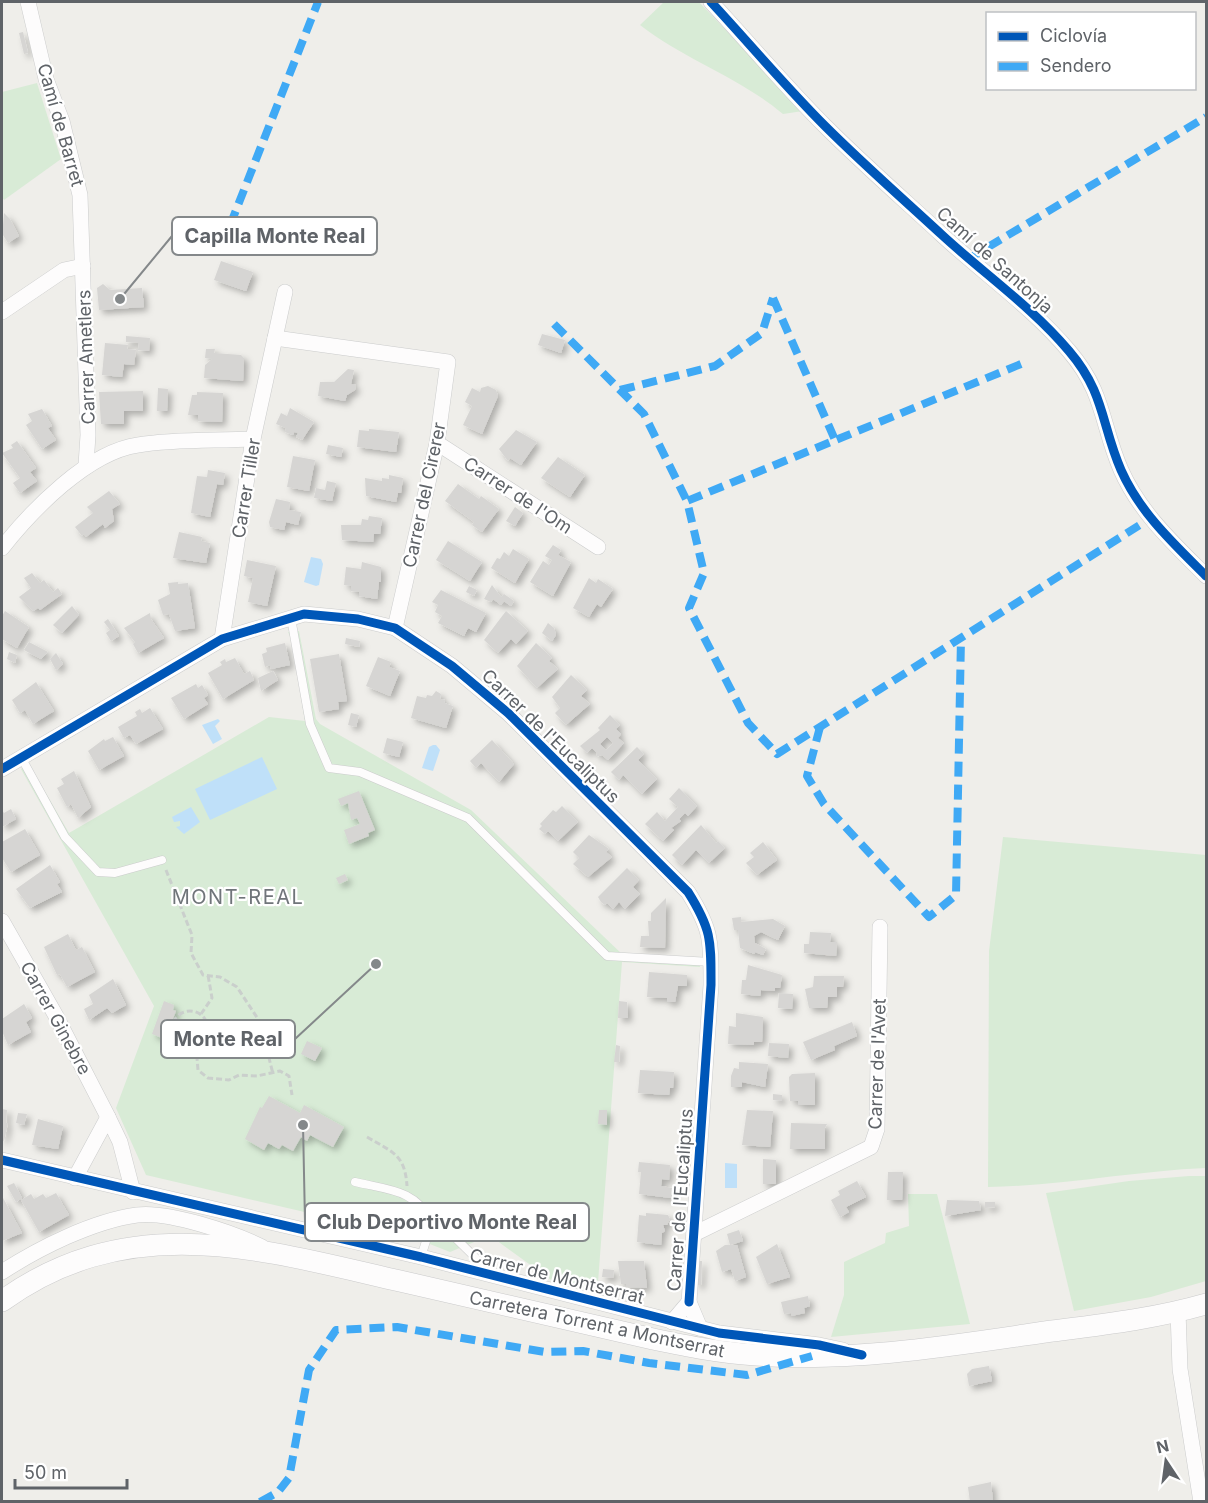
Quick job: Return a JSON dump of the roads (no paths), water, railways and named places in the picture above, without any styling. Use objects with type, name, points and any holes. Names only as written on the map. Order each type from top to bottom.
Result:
[{"type":"main road","name":"Carretera Torrent a Montserrat","points":[[2,1301],[20,1288],[65,1264],[144,1245],[192,1242],[267,1250],[708,1350],[756,1355],[862,1355],[978,1342],[1178,1311],[1206,1304]]},
{"type":"street","name":"Camí de Barret","points":[[28,2],[46,79],[62,121],[80,195],[82,249]]},
{"type":"street","name":"Camí de Santonja","points":[[711,2],[825,126],[968,259],[1040,320],[1067,349],[1088,374],[1096,391],[1121,470],[1138,500],[1161,532],[1206,576]]},
{"type":"street","name":"Carrer Ametlers","points":[[82,249],[86,465]]},
{"type":"street","points":[[2,312],[64,270],[83,266]]},
{"type":"street","name":"Carrer Tiller","points":[[222,639],[253,439],[285,292]]},
{"type":"street","name":"Carrer del Cirerer","points":[[275,338],[448,362],[438,443],[395,628]]},
{"type":"street","points":[[2,548],[20,525],[86,465],[136,445],[253,439]]},
{"type":"street","name":"Carrer de l'Om","points":[[438,443],[598,547]]},
{"type":"street","name":"Carrer de l'Eucaliptus","points":[[2,769],[222,639],[304,614],[358,620],[395,628],[452,666],[508,713],[688,892],[706,920],[711,962],[689,1302]]},
{"type":"street","name":"Carrer Ginebre","points":[[2,921],[56,1016],[108,1117],[120,1142],[133,1192]]},
{"type":"street","name":"Carrer de l'Avet","points":[[694,1234],[871,1147],[877,1129],[880,927]]},
{"type":"street","points":[[75,1178],[108,1117]]},
{"type":"street","name":"Carrer de Montserrat","points":[[2,1160],[421,1257],[496,1279],[672,1322],[819,1344],[862,1355]]},
{"type":"street","points":[[2,1272],[28,1255],[106,1222],[140,1215],[235,1233],[267,1250]]},
{"type":"street","points":[[672,1322],[689,1302],[700,1328]]},
{"type":"street","points":[[1178,1311],[1180,1369],[1201,1502]]},
{"type":"lane","points":[[291,618],[310,724],[329,768],[360,772],[468,818],[607,956],[711,962]]},
{"type":"lane","points":[[21,757],[65,837],[98,872],[115,873],[162,860]]},
{"type":"lane","points":[[355,1182],[408,1194],[425,1207],[496,1279]]},
{"type":"lane","points":[[421,1257],[432,1222],[425,1207]]},
{"type":"water","points":[[311,557],[321,559],[323,564],[319,585],[316,586],[304,582]]},
{"type":"water","points":[[218,719],[220,721],[215,726],[222,739],[213,744],[202,725]]},
{"type":"water","points":[[433,745],[440,750],[433,771],[422,768],[429,747]]},
{"type":"water","points":[[262,757],[277,789],[210,820],[195,789]]},
{"type":"water","points":[[191,807],[200,822],[184,834],[176,827],[180,826],[180,821],[174,822],[172,817]]},
{"type":"water","points":[[725,1163],[737,1164],[737,1188],[725,1188]]},
{"type":"place","name":"Capilla Monte Real","points":[[120,299]]},
{"type":"place","name":"Monte Real","points":[[376,964]]},
{"type":"place","name":"Club Deportivo Monte Real","points":[[303,1125]]},
{"type":"district","name":"MONT-REAL","points":[[238,897]]}]
